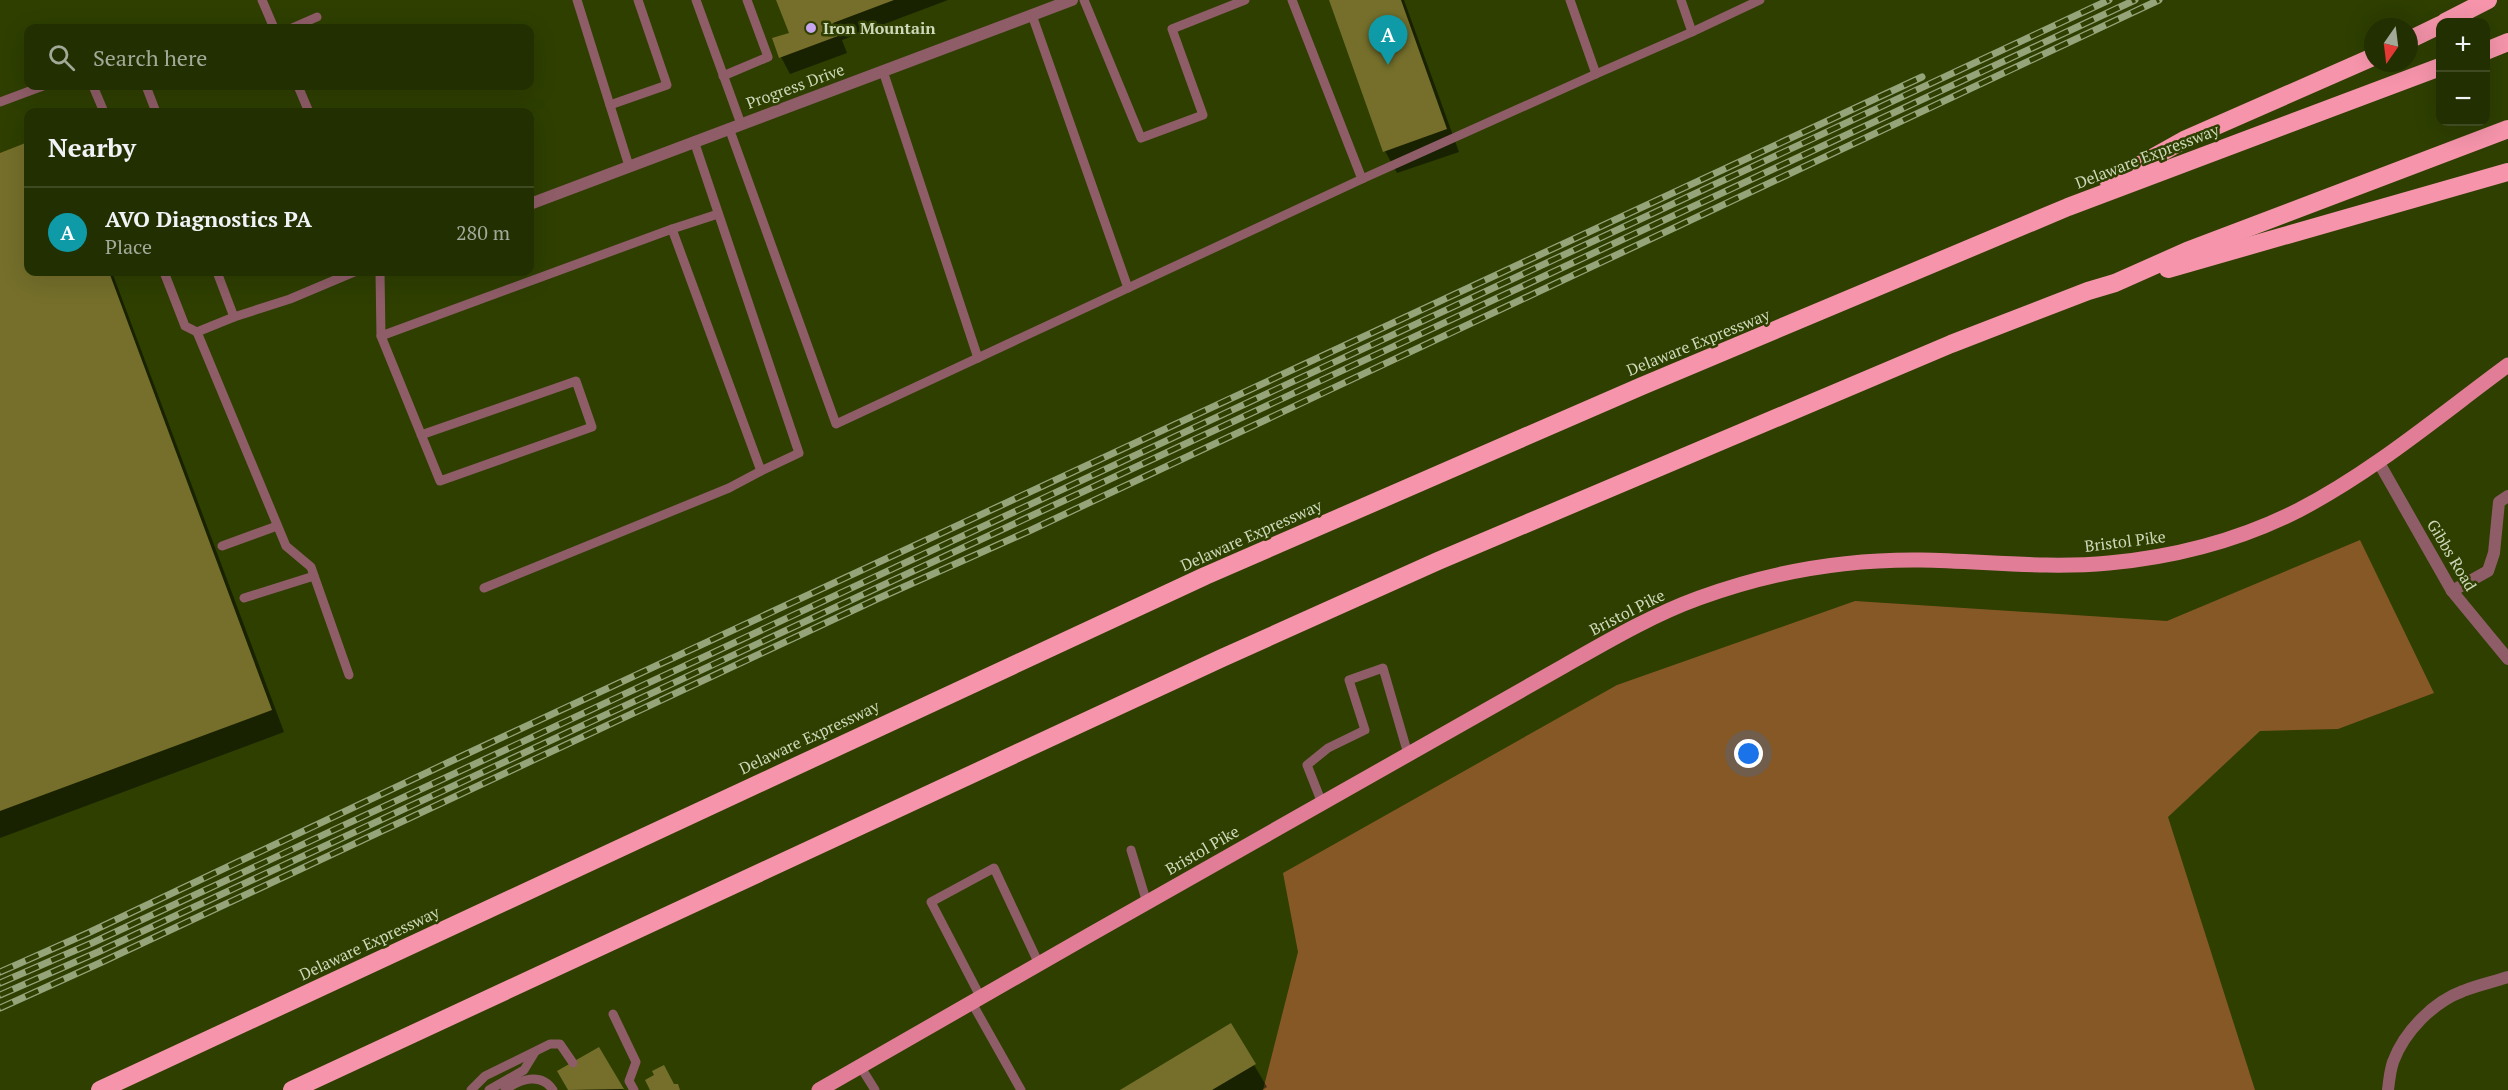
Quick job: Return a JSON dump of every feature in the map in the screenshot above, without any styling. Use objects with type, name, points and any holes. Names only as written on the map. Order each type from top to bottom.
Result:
[{"type":"highway","points":[[2453,18],[2488,0]]},
{"type":"highway","points":[[2418,36],[2436,27]]},
{"type":"highway","points":[[2490,49],[2508,42]]},
{"type":"highway","points":[[2068,207],[2184,140],[2364,61]]},
{"type":"highway","name":"Delaware Expressway","points":[[100,1090],[1205,576],[1631,390],[2068,207],[2436,69]]},
{"type":"highway","points":[[2115,283],[2198,246],[2508,129]]},
{"type":"highway","points":[[292,1090],[1211,663],[1438,561],[1941,349],[2088,291],[2508,172]]},
{"type":"main road","name":"Bristol Pike","points":[[819,1090],[1408,754],[1618,636],[1666,612],[1721,591],[1806,569],[1862,562],[1920,560],[2060,566],[2112,563],[2178,553],[2237,536],[2286,516],[2332,491],[2378,461],[2508,365]]},
{"type":"street","name":"Progress Drive","points":[[534,202],[1072,0]]},
{"type":"street","name":"Gibbs Road","points":[[2378,461],[2452,591],[2508,659]]},
{"type":"street","points":[[2452,591],[2488,571],[2494,553],[2499,502],[2508,496]]},
{"type":"street","points":[[2388,1090],[2393,1063],[2405,1040],[2440,1002],[2462,991],[2508,978]]},
{"type":"lane","points":[[262,0],[272,24]]},
{"type":"lane","points":[[577,0],[629,166]]},
{"type":"lane","points":[[610,105],[667,85],[638,0]]},
{"type":"lane","points":[[696,0],[723,76],[735,126],[836,424],[1362,179],[1760,0]]},
{"type":"lane","points":[[723,76],[768,57],[747,0]]},
{"type":"lane","points":[[1084,0],[1141,138],[1203,115],[1172,29],[1245,0]]},
{"type":"lane","points":[[1292,0],[1362,179]]},
{"type":"lane","points":[[1570,0],[1596,74]]},
{"type":"lane","points":[[1681,0],[1692,32]]},
{"type":"lane","points":[[1032,15],[1128,288]]},
{"type":"lane","points":[[300,24],[317,16]]},
{"type":"lane","points":[[883,71],[978,358]]},
{"type":"lane","points":[[0,102],[32,90]]},
{"type":"lane","points":[[95,90],[102,108]]},
{"type":"lane","points":[[148,90],[154,108]]},
{"type":"lane","points":[[300,90],[307,108]]},
{"type":"lane","points":[[484,588],[729,488],[799,453],[694,141]]},
{"type":"lane","points":[[381,336],[718,214]]},
{"type":"lane","points":[[672,229],[761,471]]},
{"type":"lane","points":[[166,276],[185,326],[197,332],[286,546],[311,567],[350,675]]},
{"type":"lane","points":[[219,276],[234,317]]},
{"type":"lane","points":[[197,332],[290,299],[345,276]]},
{"type":"lane","points":[[380,276],[381,336],[421,435],[440,481],[592,427],[576,381],[421,435]]},
{"type":"lane","points":[[222,546],[277,526]]},
{"type":"lane","points":[[244,598],[314,576]]},
{"type":"lane","points":[[1322,803],[1308,765],[1328,748],[1365,730],[1349,680],[1383,668],[1408,754]]},
{"type":"lane","points":[[1131,850],[1148,903]]},
{"type":"lane","points":[[1021,1090],[931,902],[994,868],[1039,964]]},
{"type":"lane","points":[[613,1014],[636,1062],[629,1081],[634,1090]]},
{"type":"lane","points":[[471,1090],[485,1076],[550,1044],[560,1044],[573,1063]]},
{"type":"lane","points":[[489,1090],[524,1070],[536,1051]]},
{"type":"lane","points":[[860,1066],[875,1090]]},
{"type":"lane","points":[[505,1090],[531,1078],[538,1078],[548,1083],[552,1090]]},
{"type":"shaded area","points":[[2360,540],[2434,693],[2338,729],[2260,731],[2168,817],[2255,1090],[1263,1090],[1298,952],[1283,873],[1617,685],[1855,601],[2167,621]]},
{"type":"building","name":"Iron Mountain","points":[[776,0],[894,0],[833,23],[838,36],[779,58],[772,38],[789,33]]},
{"type":"building","points":[[1329,0],[1401,0],[1447,129],[1383,152]]},
{"type":"building","points":[[24,144],[24,276],[110,276],[272,710],[0,811],[0,153]]},
{"type":"building","points":[[1231,1023],[1256,1064],[1212,1090],[1120,1090]]},
{"type":"building","points":[[599,1047],[624,1089],[568,1090],[557,1071]]},
{"type":"building","points":[[664,1065],[674,1084],[678,1084],[680,1090],[650,1090],[645,1080],[654,1075],[652,1071]]},
{"type":"railway","points":[[0,983],[92,943],[2109,0]]},
{"type":"railway","points":[[0,995],[98,952],[2135,0]]},
{"type":"railway","points":[[0,1008],[877,599],[1029,531],[2159,0]]},
{"type":"railway","points":[[0,972],[1922,77]]},
{"type":"place","name":"Iron Mountain","points":[[811,28]]},
{"type":"place","name":"AVO Diagnostics PA","points":[[1388,65]]}]
